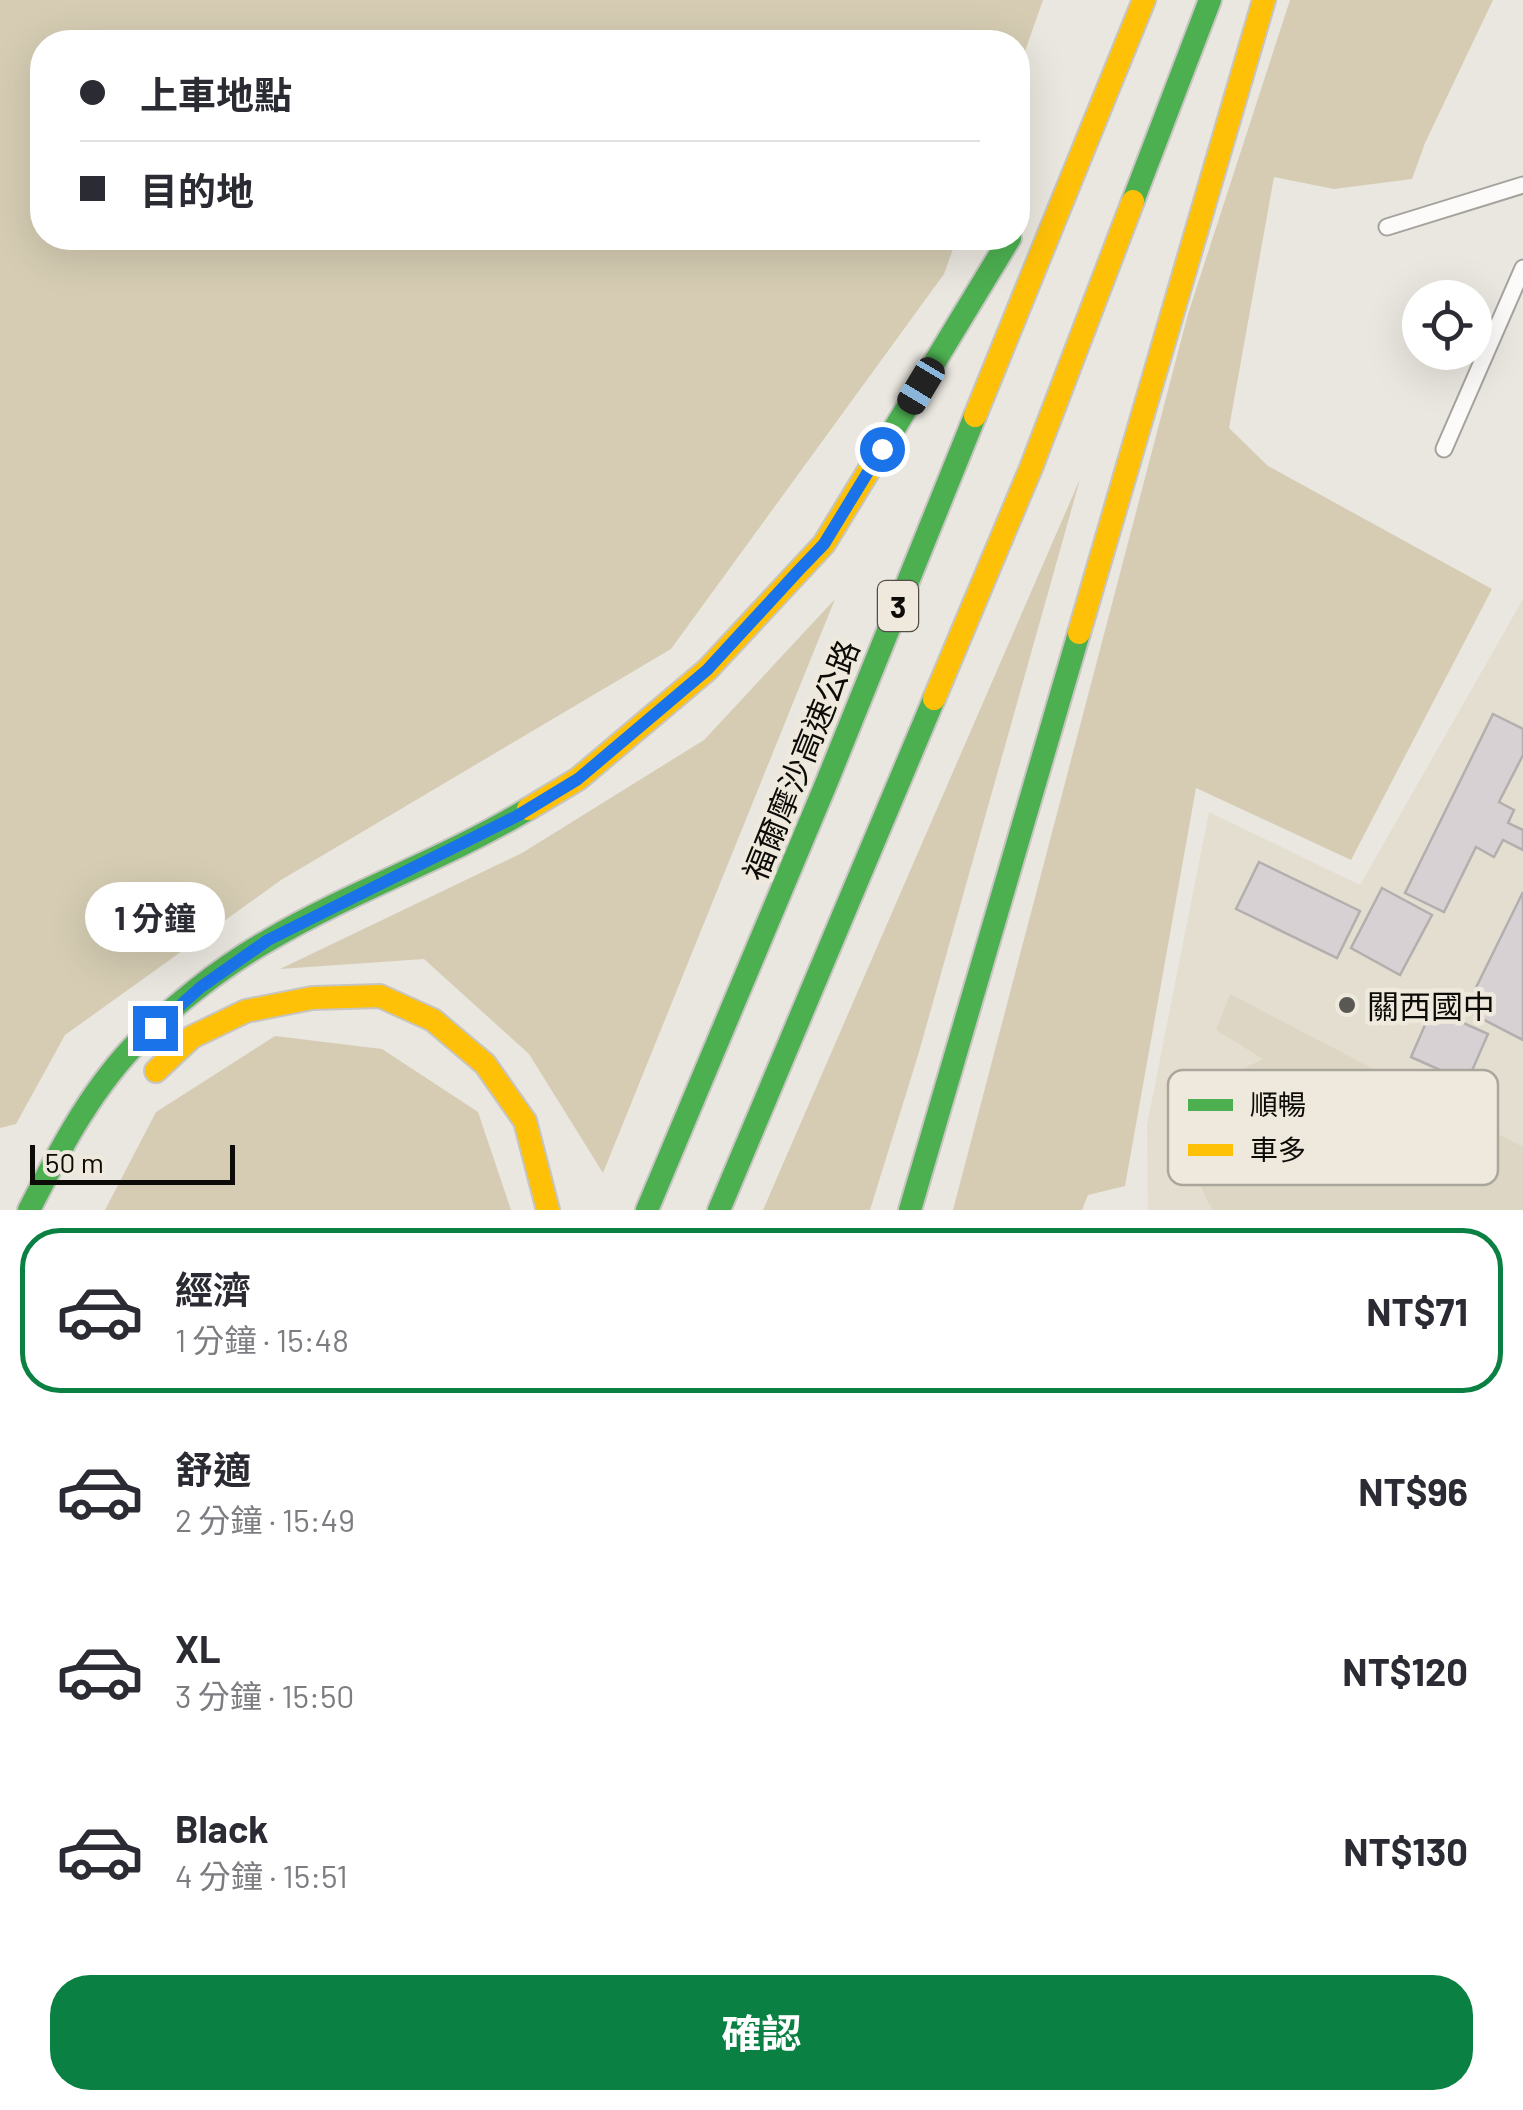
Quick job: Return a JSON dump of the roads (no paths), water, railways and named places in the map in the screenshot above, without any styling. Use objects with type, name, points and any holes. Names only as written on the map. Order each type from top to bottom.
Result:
[{"type":"highway","points":[[1056,155],[1144,0]]},
{"type":"highway","name":"福爾摩沙高速公路","points":[[647,1210],[818,802],[1144,0]]},
{"type":"highway","name":"3","points":[[718,1210],[1031,468],[1210,0]]},
{"type":"highway","points":[[910,1210],[1264,0]]},
{"type":"highway","points":[[29,1210],[56,1156],[131,1049],[201,987],[268,940],[517,816],[578,779],[707,670],[824,544],[1003,250]]},
{"type":"highway","points":[[135,1092],[192,1037],[246,1010],[312,998],[380,996],[433,1020],[484,1064],[525,1121],[548,1210]]},
{"type":"lane","points":[[1388,227],[1523,185]]},
{"type":"lane","points":[[1444,449],[1523,268]]},
{"type":"place","name":"關西國中","points":[[1347,1005]]}]
